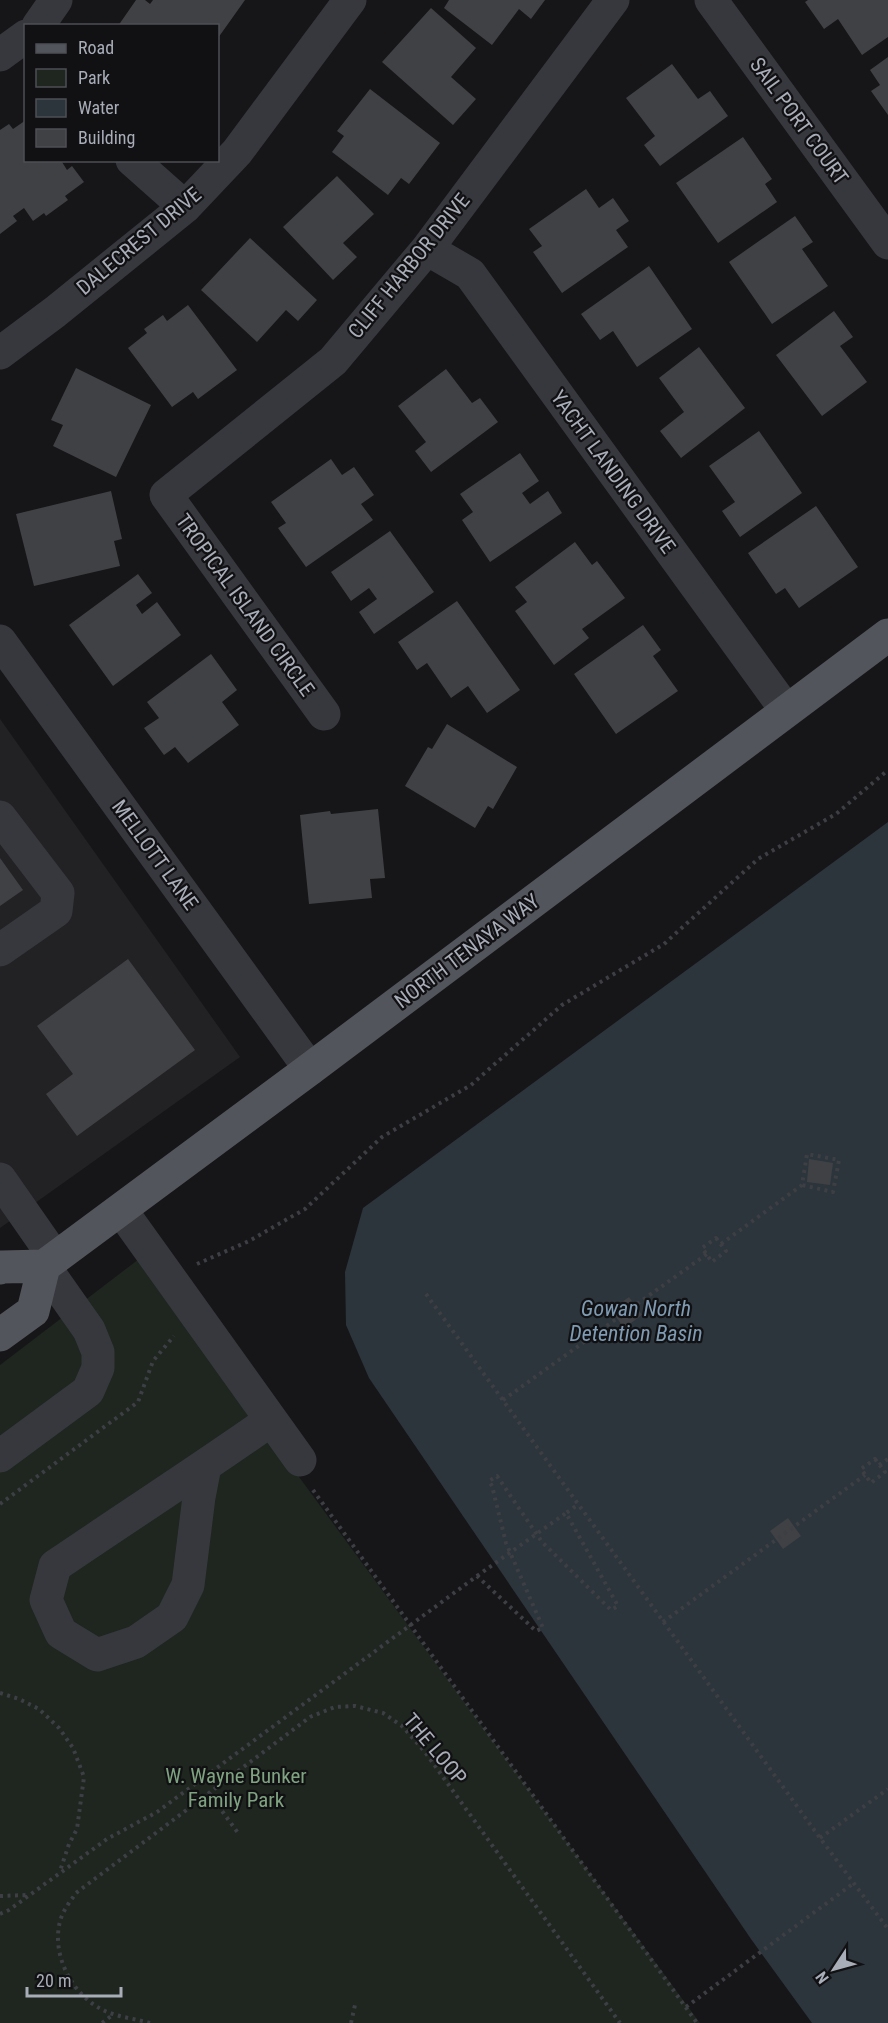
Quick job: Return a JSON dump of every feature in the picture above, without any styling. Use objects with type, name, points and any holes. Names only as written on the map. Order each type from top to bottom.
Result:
[{"type":"main road","name":"NORTH TENAYA WAY","points":[[49,1262],[888,635]]},
{"type":"main road","points":[[0,1268],[49,1262],[33,1311],[0,1335]]},
{"type":"street","points":[[39,24],[56,0]]},
{"type":"street","name":"DALECREST DRIVE","points":[[0,353],[55,312],[185,207],[237,152],[350,0]]},
{"type":"street","name":"CLIFF HARBOR DRIVE","points":[[166,495],[333,361],[427,249],[613,0]]},
{"type":"street","name":"SAIL PORT COURT","points":[[711,0],[888,243]]},
{"type":"street","points":[[0,55],[24,37]]},
{"type":"street","points":[[134,162],[185,207]]},
{"type":"street","name":"YACHT LANDING DRIVE","points":[[427,249],[471,274],[786,710]]},
{"type":"street","name":"TROPICAL ISLAND CIRCLE","points":[[166,495],[324,714]]},
{"type":"street","name":"MELLOTT LANE","points":[[0,641],[310,1069]]},
{"type":"street","points":[[0,818],[58,892],[56,911],[0,950]]},
{"type":"street","points":[[0,1179],[89,1330],[98,1352],[98,1368],[88,1391],[0,1455]]},
{"type":"street","points":[[121,1210],[300,1460]]},
{"type":"street","points":[[205,1466],[188,1585],[172,1617],[136,1642],[97,1655],[61,1633],[46,1600],[55,1566],[271,1420]]},
{"type":"path","points":[[191,1267],[249,1241],[304,1209],[382,1137],[471,1085],[562,1005],[664,944],[758,859],[836,814],[888,770]]},
{"type":"path","points":[[721,1244],[802,1185],[807,1154],[839,1160],[833,1192],[802,1185]]},
{"type":"path","points":[[716,1238],[721,1244],[726,1251],[712,1262],[702,1248],[716,1238]]},
{"type":"path","points":[[503,1400],[707,1254]]},
{"type":"path","points":[[426,1294],[888,1929]]},
{"type":"path","points":[[875,1459],[879,1465],[885,1472],[871,1483],[861,1469],[875,1459]]},
{"type":"path","points":[[879,1465],[888,1459]]},
{"type":"path","points":[[300,1460],[296,1465],[697,2023]]},
{"type":"path","points":[[663,1622],[865,1475]]},
{"type":"path","points":[[477,1576],[536,1632],[543,1628],[510,1553],[489,1481],[497,1476],[536,1534],[611,1610],[618,1606],[566,1513]]},
{"type":"path","points":[[0,1914],[9,1910],[107,1839],[157,1812],[477,1576],[579,1504]]},
{"type":"path","points":[[0,1693],[20,1699],[39,1709],[59,1728],[72,1748],[84,1777],[77,1829],[69,1844],[60,1872]]},
{"type":"path","name":"THE LOOP","points":[[150,2023],[106,2011],[92,2003],[72,1981],[59,1951],[59,1924],[64,1911],[76,1893],[310,1717],[335,1707],[355,1706],[383,1713],[402,1726],[425,1752],[620,2023]]},
{"type":"path","points":[[820,1838],[888,1789]]},
{"type":"path","points":[[209,1793],[238,1833]]},
{"type":"path","points":[[686,2007],[854,1883]]},
{"type":"path","points":[[0,1896],[28,1895]]},
{"type":"path","points":[[351,2023],[356,2005]]},
{"type":"path","points":[[102,2023],[114,2013]]},
{"type":"shaded area","points":[[0,719],[240,1057],[0,1228]]},
{"type":"green space","name":"W. Wayne Bunker Family Park","points":[[139,1259],[700,2023],[0,2023],[0,1365]]},
{"type":"water","name":"Gowan North Detention Basin","points":[[888,822],[888,2023],[812,2023],[751,1939],[369,1378],[346,1325],[345,1272],[363,1208]]},
{"type":"building","points":[[136,0],[145,0],[150,4],[153,0],[245,0],[219,37],[219,24],[119,24]]},
{"type":"building","points":[[449,0],[545,0],[531,19],[519,9],[492,45],[444,8]]},
{"type":"building","points":[[808,0],[888,0],[888,37],[862,55],[838,19],[824,29],[805,2]]},
{"type":"building","points":[[431,8],[476,48],[451,77],[476,99],[453,125],[382,62]]},
{"type":"building","points":[[888,57],[888,115],[871,91],[880,85],[870,70]]},
{"type":"building","points":[[672,64],[698,99],[710,91],[728,116],[660,166],[644,145],[655,136],[626,98]]},
{"type":"building","points":[[370,89],[440,143],[409,184],[401,178],[388,195],[332,152],[344,136],[337,131]]},
{"type":"building","points":[[24,121],[24,162],[62,162],[67,170],[72,166],[84,182],[65,196],[68,200],[46,216],[44,213],[33,221],[24,208],[13,216],[17,221],[0,234],[0,130],[9,124],[13,129]]},
{"type":"building","points":[[743,137],[772,179],[765,184],[777,202],[718,243],[676,183]]},
{"type":"building","points":[[337,176],[374,214],[343,243],[357,257],[333,280],[283,227]]},
{"type":"building","points":[[586,189],[599,208],[613,198],[629,221],[616,230],[628,247],[562,293],[533,252],[542,246],[529,229]]},
{"type":"building","points":[[795,216],[813,242],[802,249],[828,286],[772,324],[729,262]]},
{"type":"building","points":[[250,238],[317,300],[298,321],[286,310],[257,342],[201,290]]},
{"type":"building","points":[[649,266],[692,329],[637,367],[613,331],[600,340],[581,314]]},
{"type":"building","points":[[188,305],[237,370],[198,399],[193,392],[172,407],[128,348],[147,333],[144,329],[163,315],[167,321]]},
{"type":"building","points":[[834,311],[853,337],[840,346],[867,382],[822,416],[776,355]]},
{"type":"building","points":[[699,347],[745,408],[681,458],[660,431],[684,412],[659,378]]},
{"type":"building","points":[[76,368],[151,405],[116,477],[53,446],[63,425],[51,420]]},
{"type":"building","points":[[446,369],[472,403],[480,398],[498,422],[431,472],[415,451],[426,442],[398,406]]},
{"type":"building","points":[[759,431],[802,493],[740,537],[722,511],[735,502],[709,466]]},
{"type":"building","points":[[520,453],[539,481],[522,493],[530,504],[548,491],[562,513],[490,562],[462,520],[473,512],[460,494]]},
{"type":"building","points":[[331,459],[342,475],[354,467],[374,495],[361,504],[373,520],[306,567],[278,528],[286,523],[271,502]]},
{"type":"building","points":[[111,491],[122,539],[114,541],[120,566],[34,586],[16,514]]},
{"type":"building","points":[[816,506],[858,567],[799,608],[785,588],[776,594],[748,553]]},
{"type":"building","points":[[390,531],[434,592],[374,634],[359,612],[377,599],[369,588],[351,601],[331,572]]},
{"type":"building","points":[[575,542],[592,565],[597,561],[625,598],[582,629],[589,638],[554,665],[515,611],[527,602],[515,587]]},
{"type":"building","points":[[138,574],[152,593],[136,605],[142,614],[157,602],[181,635],[113,686],[69,625]]},
{"type":"building","points":[[457,601],[520,690],[487,713],[468,686],[451,698],[427,663],[417,670],[398,642]]},
{"type":"building","points":[[643,625],[661,650],[653,656],[678,691],[616,734],[574,674]]},
{"type":"building","points":[[211,654],[237,690],[222,702],[239,725],[188,763],[175,747],[164,755],[144,728],[159,718],[147,702]]},
{"type":"building","points":[[447,724],[517,767],[493,809],[488,806],[475,828],[405,786],[428,747],[432,749]]},
{"type":"building","points":[[378,809],[385,878],[370,879],[372,898],[309,904],[300,815]]},
{"type":"building","points":[[0,858],[23,890],[0,906]]},
{"type":"building","points":[[128,959],[195,1050],[77,1136],[46,1094],[73,1074],[37,1026]]},
{"type":"building","points":[[809,1159],[833,1163],[830,1185],[807,1182]]},
{"type":"building","points":[[629,1297],[642,1315],[624,1328],[611,1310]]},
{"type":"building","points":[[788,1518],[801,1536],[783,1549],[770,1531]]}]
